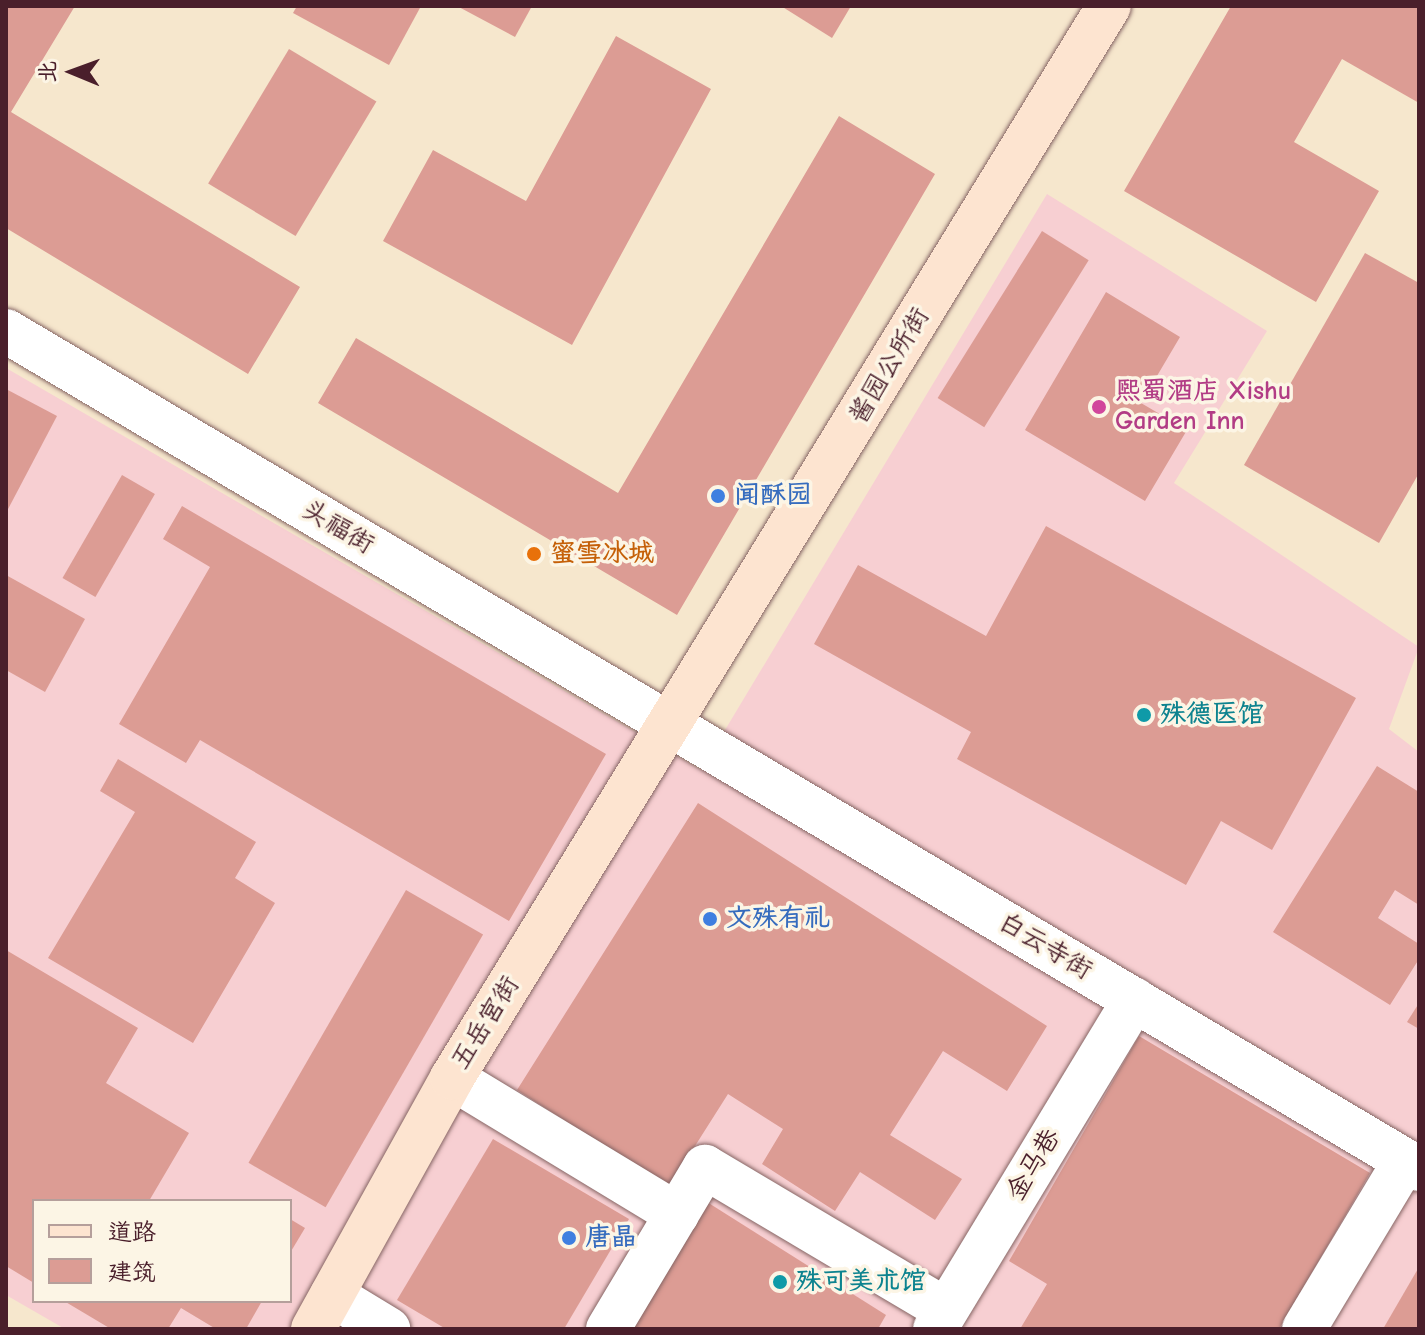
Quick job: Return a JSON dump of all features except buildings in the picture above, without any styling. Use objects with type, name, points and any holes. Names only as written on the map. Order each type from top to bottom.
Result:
[{"type":"street","name":"酱园公所街","points":[[671,725],[1109,6]]},
{"type":"street","name":"头福街","points":[[6,331],[671,725]]},
{"type":"street","name":"白云寺街","points":[[671,725],[1412,1165]]},
{"type":"street","name":"五岳宫街","points":[[322,1312],[452,1078],[671,725]]},
{"type":"street","name":"金马巷","points":[[940,1320],[1134,1000]]},
{"type":"street","points":[[452,1078],[677,1214]]},
{"type":"street","points":[[1304,1329],[1412,1165]]},
{"type":"street","points":[[608,1329],[705,1167],[940,1320]]},
{"type":"street","points":[[322,1312],[388,1329]]},
{"type":"shaded area","points":[[1047,194],[1267,331],[1174,483],[1419,647],[1389,729],[1419,752],[1419,1329],[65,1329],[6,1295],[6,368],[701,770]]},
{"type":"place","name":"熙蜀酒店 Xishu Garden Inn","points":[[1099,407]]},
{"type":"place","name":"闻酥园","points":[[718,496]]},
{"type":"place","name":"蜜雪冰城","points":[[534,554]]},
{"type":"place","name":"殊德医馆","points":[[1144,715]]},
{"type":"place","name":"文殊有礼","points":[[710,919]]},
{"type":"place","name":"唐晶","points":[[569,1238]]},
{"type":"place","name":"殊可美术馆","points":[[780,1282]]}]
